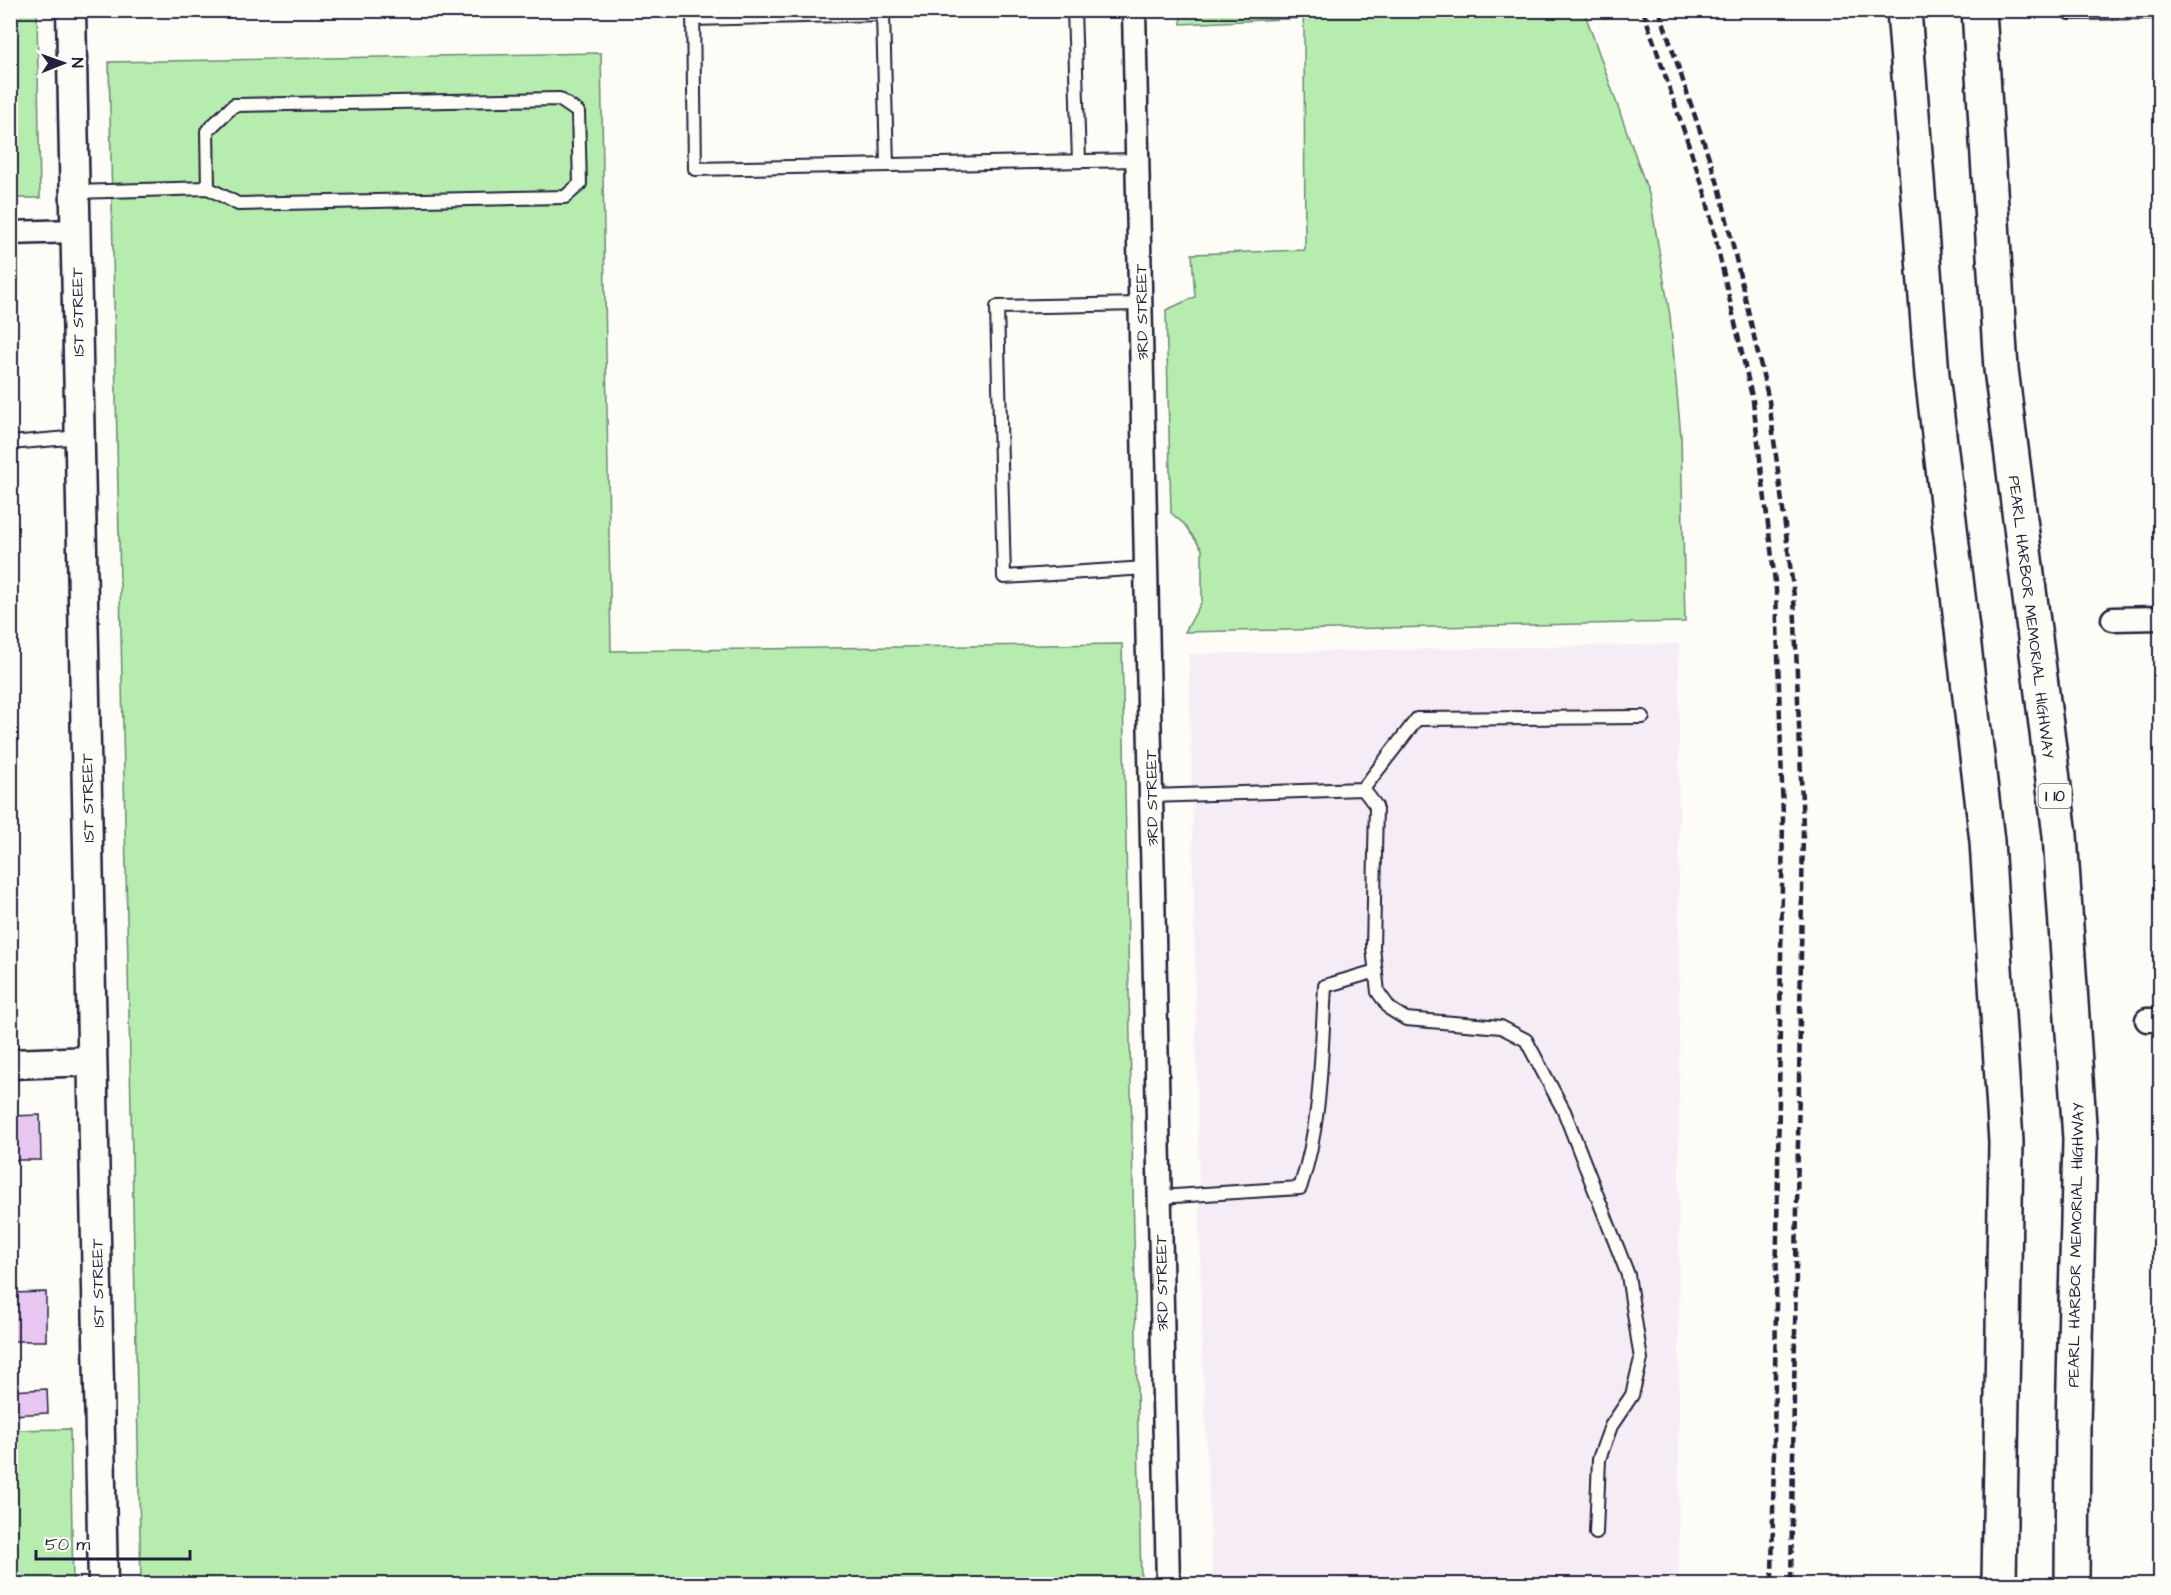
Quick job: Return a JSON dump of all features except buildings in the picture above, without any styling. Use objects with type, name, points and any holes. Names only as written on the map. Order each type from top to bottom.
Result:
[{"type":"highway","points":[[1904,10],[1932,375],[1987,841],[2006,1143],[1999,1584]]},
{"type":"highway","name":"PEARL HARBOR MEMORIAL HIGHWAY","points":[[1979,10],[2001,369],[2060,835],[2080,1139],[2073,1424],[2072,1584]]},
{"type":"street","name":"1ST STREET","points":[[71,10],[103,1584]]},
{"type":"street","name":"3RD STREET","points":[[1134,10],[1168,1584]]},
{"type":"street","points":[[10,233],[75,231]]},
{"type":"street","points":[[2113,619],[2160,618]]},
{"type":"street","points":[[10,1064],[92,1061]]},
{"type":"lane","points":[[1074,10],[1079,161]]},
{"type":"lane","points":[[2069,13],[2160,12]]},
{"type":"lane","points":[[887,165],[883,14],[693,15],[695,169],[1138,160]]},
{"type":"lane","points":[[75,192],[208,188],[238,204],[565,197],[580,184],[579,112],[559,99],[234,105],[207,131],[208,188]]},
{"type":"lane","points":[[1141,304],[997,307],[1004,577],[1146,568]]},
{"type":"lane","points":[[10,443],[80,437]]},
{"type":"lane","points":[[1364,789],[1417,719],[1643,717]]},
{"type":"lane","points":[[1151,796],[1364,789]]},
{"type":"lane","points":[[1364,789],[1376,806],[1373,948],[1378,992],[1390,1009],[1406,1019],[1501,1027],[1526,1040],[1564,1111],[1629,1275],[1641,1359],[1632,1395],[1611,1426],[1599,1459],[1596,1533]]},
{"type":"lane","points":[[1160,1197],[1300,1188],[1309,1162],[1318,1105],[1325,986],[1376,972]]},
{"type":"shaded area","points":[[1679,644],[1679,1584],[1213,1584],[1202,1347],[1189,654]]},
{"type":"green space","points":[[11,10],[37,11],[40,198],[11,198]]},
{"type":"green space","points":[[1181,11],[1584,11],[1650,197],[1670,316],[1681,437],[1685,622],[1185,632],[1202,601],[1202,549],[1184,524],[1171,513],[1166,310],[1195,297],[1192,254],[1305,250],[1304,30],[1303,18],[1181,24]]},
{"type":"green space","points":[[601,53],[611,651],[1122,644],[1141,1584],[141,1584],[109,62]]},
{"type":"green space","points":[[70,1429],[73,1584],[11,1584],[11,1430]]},
{"type":"railway","points":[[1643,10],[1705,193],[1753,401],[1776,590],[1783,817],[1772,1584]]},
{"type":"railway","points":[[1659,10],[1720,190],[1769,401],[1794,596],[1803,829],[1791,1584]]}]
